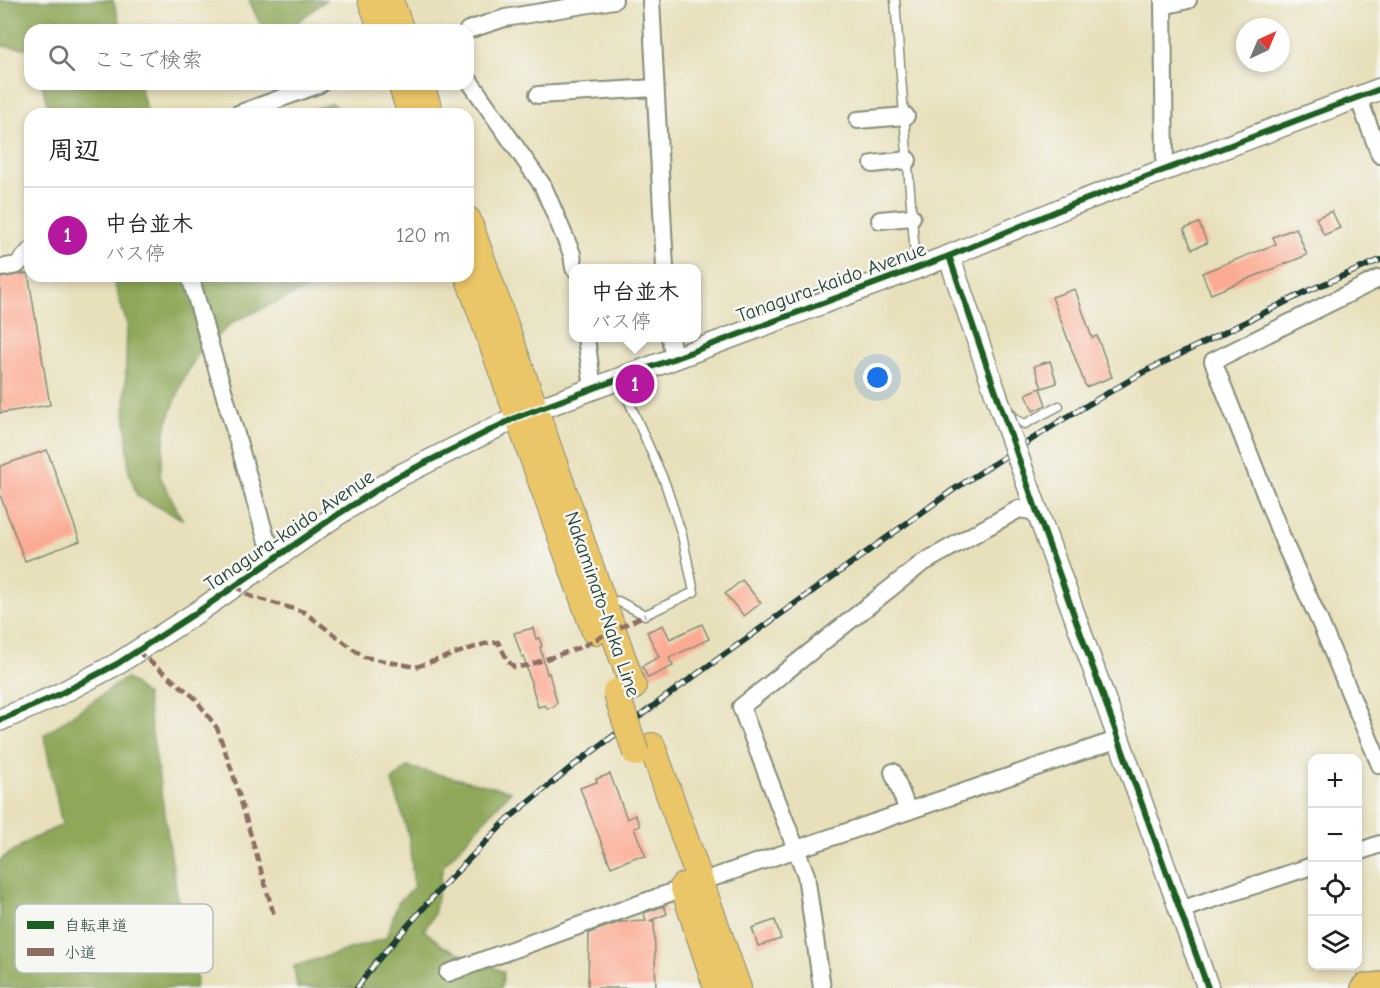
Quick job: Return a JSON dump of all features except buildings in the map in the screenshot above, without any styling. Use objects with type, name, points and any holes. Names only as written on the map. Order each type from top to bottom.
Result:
[{"type":"highway","points":[[1365,988],[1380,986]]},
{"type":"main road","points":[[371,0],[380,24]]},
{"type":"main road","points":[[390,0],[399,24]]},
{"type":"main road","points":[[403,90],[409,108]]},
{"type":"main road","points":[[422,90],[428,108]]},
{"type":"main road","name":"Nakaminato-Naka Line","points":[[474,240],[526,414],[692,885],[738,988]]},
{"type":"main road","name":"Nakaminato-Naka Line","points":[[471,282],[604,604],[624,690]]},
{"type":"main road","name":"Nakaminato-Naka Line","points":[[692,885],[717,988]]},
{"type":"street","points":[[474,28],[505,18],[614,0]]},
{"type":"street","points":[[651,0],[665,264]]},
{"type":"street","points":[[1165,169],[1163,3],[1188,0]]},
{"type":"street","points":[[474,88],[543,186],[572,254],[573,264]]},
{"type":"street","points":[[538,95],[655,88]]},
{"type":"street","name":"Tanagura-kaido Avenue","points":[[701,338],[950,256],[1165,169],[1380,89]]},
{"type":"street","points":[[254,108],[304,90]]},
{"type":"street","points":[[1358,97],[1380,155]]},
{"type":"street","points":[[858,120],[906,116]]},
{"type":"street","points":[[873,164],[908,160]]},
{"type":"street","points":[[880,220],[912,217]]},
{"type":"street","points":[[950,256],[1037,512],[1208,988]]},
{"type":"street","points":[[0,268],[17,265],[24,257]]},
{"type":"street","points":[[1380,278],[1213,361],[1285,545],[1380,765]]},
{"type":"street","points":[[192,282],[266,538],[279,555]]},
{"type":"street","points":[[587,342],[593,388]]},
{"type":"street","name":"Tanagura-kaido Avenue","points":[[0,720],[58,695],[117,664],[395,478],[526,414],[618,378],[672,347],[687,342]]},
{"type":"street","points":[[822,988],[806,875],[741,707],[921,564],[1019,509],[1037,512]]},
{"type":"street","points":[[448,972],[692,885],[1119,739]]},
{"type":"street","points":[[892,772],[908,811]]},
{"type":"street","points":[[1362,851],[1380,844]]},
{"type":"street","points":[[1180,910],[1308,867]]},
{"type":"lane","points":[[895,0],[906,116],[916,268]]},
{"type":"lane","points":[[604,604],[618,601],[645,615],[694,592],[682,535],[665,483],[618,378]]},
{"type":"lane","points":[[1000,406],[1016,420],[1025,424],[1059,406]]},
{"type":"green space","points":[[0,0],[113,0],[120,24],[24,24],[24,48],[0,46]]},
{"type":"green space","points":[[249,0],[326,0],[295,24],[261,24]]},
{"type":"green space","points":[[44,90],[141,90],[146,108],[65,108],[47,104]]},
{"type":"green space","points":[[332,103],[338,108],[316,108]]},
{"type":"green space","points":[[114,282],[321,282],[233,322],[198,354],[183,380],[166,425],[160,476],[182,519],[137,496],[129,472],[125,408],[127,324]]},
{"type":"green space","points":[[126,678],[146,695],[179,904],[15,904],[15,973],[195,973],[197,980],[195,988],[0,988],[0,860],[30,840],[62,825],[44,735]]},
{"type":"green space","points":[[407,767],[511,791],[443,866],[434,915],[424,930],[443,946],[504,972],[501,988],[297,988],[294,966],[386,938],[398,903],[414,887],[409,837],[392,781]]},
{"type":"railway","points":[[357,988],[376,962],[441,888],[508,819],[569,769],[675,690],[953,490],[1062,420],[1142,373],[1310,290],[1380,260]]},
{"type":"marked path","points":[[235,586],[250,596],[304,612],[364,657],[416,667],[484,644],[498,642],[508,661],[514,667],[526,666],[581,647],[645,615]]},
{"type":"marked path","points":[[137,651],[194,697],[217,728],[233,774],[274,915]]},
{"type":"cycle path","points":[[0,720],[58,695],[117,664],[395,478],[517,417],[949,256],[1071,205],[1380,89]]},
{"type":"cycle path","points":[[949,256],[1037,512],[1208,988]]},
{"type":"place","name":"中台並木","points":[[635,384]]}]
